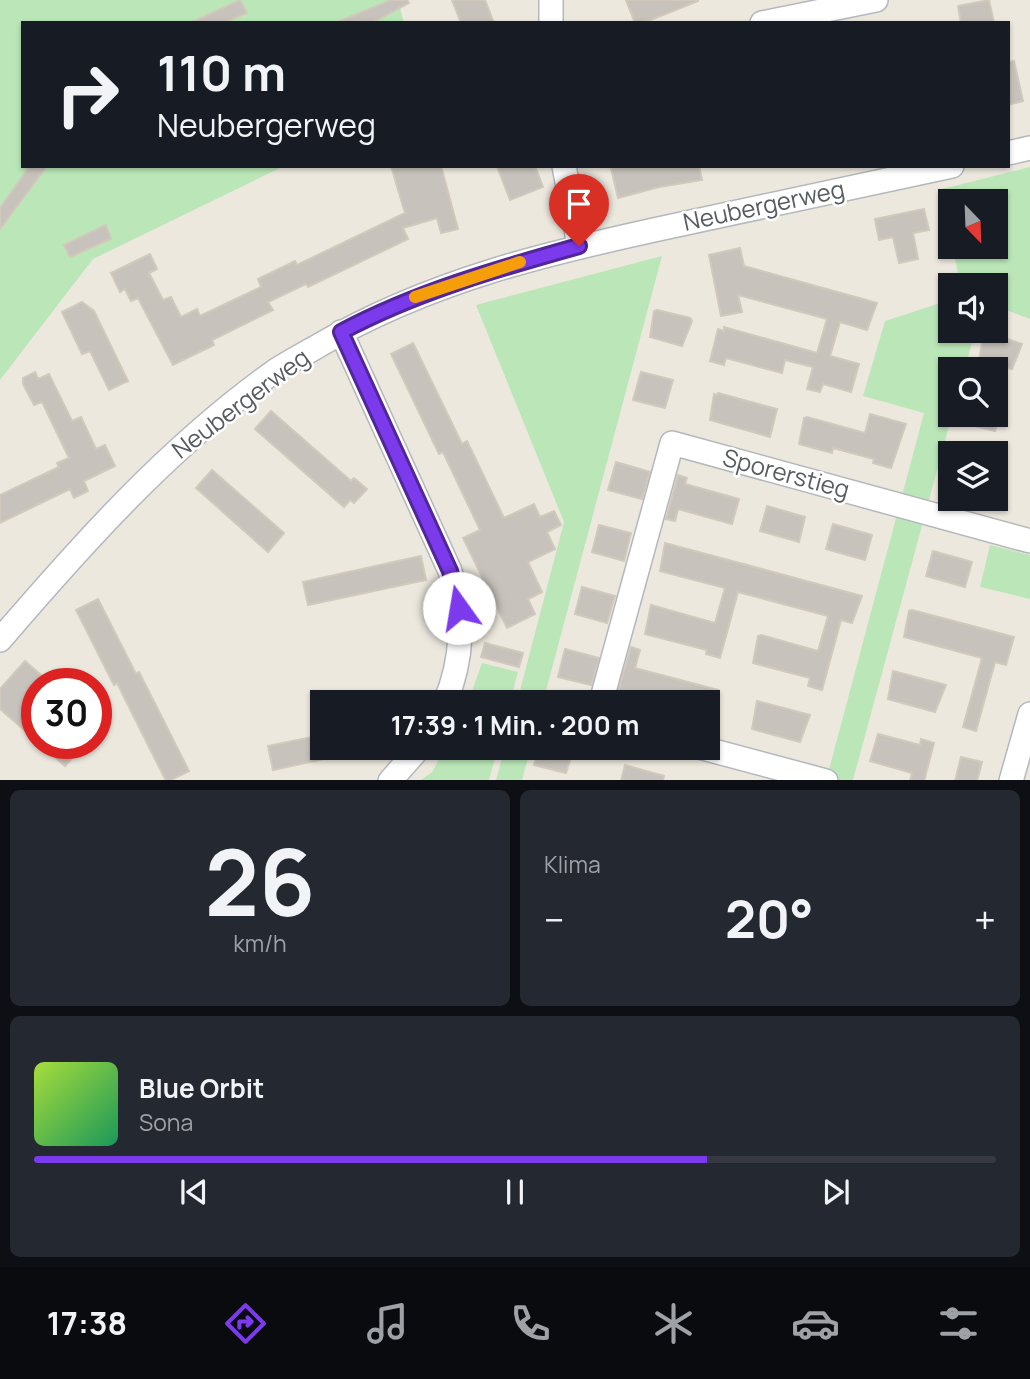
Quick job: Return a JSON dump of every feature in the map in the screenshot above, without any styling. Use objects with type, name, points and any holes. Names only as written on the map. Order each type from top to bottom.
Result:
[{"type":"street","points":[[551,0],[551,21]]},
{"type":"street","points":[[772,21],[876,0]]},
{"type":"street","points":[[1010,153],[1030,148]]},
{"type":"street","points":[[564,168],[579,246]]},
{"type":"street","name":"Neubergerweg","points":[[0,640],[99,528],[156,469],[218,415],[277,370],[379,312],[488,271],[579,246],[943,168]]},
{"type":"street","points":[[341,332],[456,589],[461,629],[454,681],[450,690]]},
{"type":"street","name":"Sporerstieg","points":[[604,690],[672,443],[1030,541]]},
{"type":"street","points":[[1011,780],[1030,713]]},
{"type":"street","points":[[720,752],[826,780]]},
{"type":"street","points":[[390,780],[408,760]]},
{"type":"green space","points":[[0,0],[398,0],[403,21],[21,21],[21,168],[280,168],[93,259],[0,380]]},
{"type":"green space","points":[[1030,167],[1030,319],[1008,311],[1008,273],[958,273],[955,259],[1008,259],[1008,189],[942,189]]},
{"type":"green space","points":[[662,256],[546,690],[520,690],[564,522],[476,305]]},
{"type":"green space","points":[[938,304],[938,343],[972,343],[968,357],[938,357],[938,427],[949,427],[945,441],[938,441],[938,467],[853,780],[826,780],[924,413],[863,396],[885,321]]},
{"type":"green space","points":[[990,545],[1030,555],[1030,599],[980,587]]},
{"type":"green space","points":[[482,663],[518,672],[513,690],[472,690]]},
{"type":"green space","points":[[439,760],[494,760],[489,780],[421,780],[432,772]]},
{"type":"green space","points":[[501,760],[527,760],[522,780],[496,780]]},
{"type":"building","points":[[240,0],[247,13],[228,21],[194,21]]},
{"type":"building","points":[[391,0],[407,0],[409,3],[376,21],[340,21]]},
{"type":"building","points":[[452,0],[485,0],[493,21],[460,21]]},
{"type":"building","points":[[626,0],[698,0],[648,21],[634,21]]},
{"type":"building","points":[[989,0],[994,21],[961,21],[958,6]]},
{"type":"building","points":[[1014,61],[1023,101],[1010,104],[1010,62]]},
{"type":"building","points":[[29,168],[46,168],[0,229],[0,208]]},
{"type":"building","points":[[392,168],[442,168],[458,229],[441,233],[437,218],[403,228],[408,239],[308,287],[306,284],[268,302],[273,310],[212,340],[214,345],[173,365],[138,298],[131,301],[125,289],[120,292],[111,273],[150,254],[157,269],[149,273],[163,300],[171,297],[181,317],[197,309],[200,316],[261,287],[258,279],[295,261],[297,265],[405,213]]},
{"type":"building","points":[[498,168],[536,168],[543,187],[510,200]]},
{"type":"building","points":[[611,168],[699,168],[702,180],[659,187],[618,198]]},
{"type":"building","points":[[924,209],[929,230],[913,233],[918,259],[899,263],[893,237],[879,240],[875,219]]},
{"type":"building","points":[[106,225],[111,239],[70,257],[64,245]]},
{"type":"building","points":[[740,248],[744,266],[877,303],[867,330],[840,322],[830,356],[859,364],[851,392],[823,384],[820,392],[807,389],[813,367],[785,360],[782,373],[726,358],[724,365],[710,361],[718,329],[724,331],[724,327],[817,353],[827,319],[738,295],[742,312],[721,316],[709,255]]},
{"type":"building","points":[[82,302],[94,311],[128,381],[109,390],[90,351],[82,354],[62,312]]},
{"type":"building","points":[[654,311],[690,318],[692,321],[682,346],[650,337]]},
{"type":"building","points":[[1008,339],[1022,344],[1012,369],[1008,368],[1008,357],[980,357],[982,343],[1008,343]]},
{"type":"building","points":[[413,343],[462,444],[467,441],[504,518],[534,504],[540,517],[554,511],[561,525],[547,532],[555,549],[528,562],[542,592],[528,599],[535,614],[507,628],[463,538],[480,530],[443,452],[439,454],[391,354]]},
{"type":"building","points":[[35,372],[38,379],[49,374],[72,421],[81,417],[96,449],[105,445],[115,466],[84,481],[88,491],[74,498],[70,489],[0,523],[0,495],[59,467],[57,463],[69,458],[42,402],[34,405],[23,384],[23,378]]},
{"type":"building","points":[[641,372],[673,380],[665,408],[633,400]]},
{"type":"building","points":[[714,394],[777,409],[770,437],[710,420]]},
{"type":"building","points":[[271,411],[351,481],[354,478],[367,489],[354,503],[350,500],[344,507],[255,429]]},
{"type":"building","points":[[870,414],[906,424],[891,468],[873,463],[874,459],[833,448],[832,453],[799,444],[804,418],[865,433]]},
{"type":"building","points":[[979,427],[996,427],[995,431]]},
{"type":"building","points":[[616,462],[650,472],[642,499],[608,490]]},
{"type":"building","points":[[212,470],[284,533],[268,552],[196,488]]},
{"type":"building","points":[[678,475],[687,478],[685,484],[739,499],[732,524],[678,509],[675,521],[666,519]]},
{"type":"building","points":[[767,506],[805,517],[799,542],[760,531]]},
{"type":"building","points":[[833,524],[872,535],[865,560],[826,549]]},
{"type":"building","points":[[599,525],[631,533],[624,561],[592,552]]},
{"type":"building","points":[[665,543],[862,596],[852,623],[841,620],[822,690],[808,686],[810,678],[753,663],[758,636],[761,635],[818,651],[828,616],[738,592],[720,658],[706,654],[707,650],[645,634],[651,605],[715,623],[725,588],[660,571]]},
{"type":"building","points":[[933,551],[972,562],[965,587],[926,576]]},
{"type":"building","points":[[421,556],[426,580],[308,605],[303,582]]},
{"type":"building","points":[[582,587],[615,596],[607,623],[575,614]]},
{"type":"building","points":[[98,599],[136,674],[139,672],[189,771],[166,780],[117,683],[114,685],[112,681],[112,668],[105,668],[76,610]]},
{"type":"building","points":[[909,611],[1014,637],[1006,665],[995,662],[976,731],[963,727],[982,658],[904,637]]},
{"type":"building","points":[[485,643],[523,653],[519,667],[481,657]]},
{"type":"building","points":[[631,647],[640,650],[635,668],[718,690],[618,690]]},
{"type":"building","points":[[565,649],[599,658],[591,685],[558,677]]},
{"type":"building","points":[[25,661],[33,668],[21,668],[21,727],[0,709],[0,689]]},
{"type":"building","points":[[893,671],[946,685],[935,712],[888,699]]},
{"type":"building","points":[[757,701],[810,715],[800,742],[752,729]]},
{"type":"building","points":[[878,734],[920,745],[921,739],[934,743],[924,780],[910,780],[912,773],[870,761]]},
{"type":"building","points":[[310,737],[310,760],[319,760],[273,770],[268,746]]},
{"type":"building","points":[[961,757],[982,762],[977,780],[955,780]]},
{"type":"building","points":[[57,759],[71,759],[65,766]]},
{"type":"building","points":[[535,760],[570,760],[566,773],[534,765]]},
{"type":"building","points":[[625,765],[664,776],[663,780],[621,780]]},
{"type":"slow traffic","points":[[415,297],[520,262]]},
{"type":"route","points":[[459,608],[450,571],[341,332],[413,298],[488,271],[579,246]]}]
